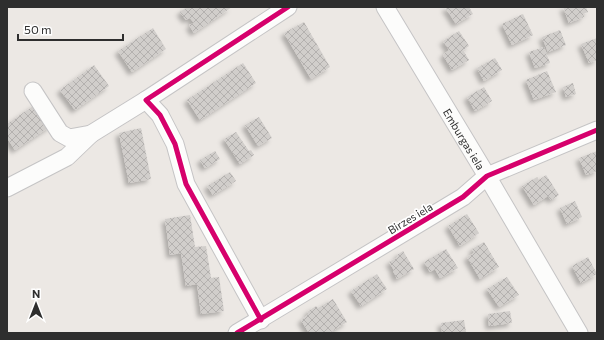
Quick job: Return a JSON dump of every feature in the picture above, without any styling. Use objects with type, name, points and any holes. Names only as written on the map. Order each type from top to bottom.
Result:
[{"type":"street","points":[[7,188],[67,157],[91,134],[146,100],[288,7]]},
{"type":"street","name":"Emburgas iela","points":[[385,7],[487,176],[579,333]]},
{"type":"street","points":[[33,91],[60,133],[69,138],[91,134]]},
{"type":"street","points":[[146,100],[160,115],[174,144],[186,184],[261,320]]},
{"type":"street","name":"Birzes iela","points":[[237,333],[261,320],[463,197],[487,176],[597,130]]},
{"type":"building","points":[[187,7],[232,7],[194,33],[189,25],[194,23],[190,18],[186,20],[180,12]]},
{"type":"building","points":[[445,7],[469,7],[473,14],[456,24]]},
{"type":"building","points":[[563,7],[586,7],[588,12],[583,14],[584,17],[569,23]]},
{"type":"building","points":[[523,14],[533,35],[512,45],[502,24]]},
{"type":"building","points":[[304,22],[330,67],[311,79],[284,33]]},
{"type":"building","points":[[153,28],[166,49],[132,72],[118,51]]},
{"type":"building","points":[[560,30],[566,45],[548,52],[542,37]]},
{"type":"building","points":[[459,31],[469,46],[463,50],[469,60],[452,70],[443,55],[449,50],[443,41]]},
{"type":"building","points":[[597,38],[597,60],[589,63],[581,44]]},
{"type":"building","points":[[544,47],[550,63],[535,68],[529,52]]},
{"type":"building","points":[[495,58],[502,70],[484,81],[477,68]]},
{"type":"building","points":[[243,63],[256,83],[200,120],[187,100]]},
{"type":"building","points":[[94,65],[109,86],[75,110],[60,90]]},
{"type":"building","points":[[547,71],[556,92],[534,100],[526,80]]},
{"type":"building","points":[[573,83],[576,94],[566,97],[563,87]]},
{"type":"building","points":[[484,87],[492,101],[475,111],[467,97]]},
{"type":"building","points":[[36,104],[51,126],[15,150],[7,138],[7,124]]},
{"type":"building","points":[[259,117],[272,138],[258,146],[245,125]]},
{"type":"building","points":[[141,128],[151,179],[129,183],[119,133]]},
{"type":"building","points":[[236,132],[249,151],[251,150],[254,155],[240,164],[224,139]]},
{"type":"building","points":[[215,151],[220,159],[205,168],[200,160]]},
{"type":"building","points":[[597,151],[597,171],[586,175],[579,158]]},
{"type":"building","points":[[230,172],[236,181],[213,195],[207,186]]},
{"type":"building","points":[[546,175],[559,195],[551,200],[548,196],[534,205],[522,186],[537,177],[539,180]]},
{"type":"building","points":[[575,201],[582,217],[567,224],[560,208]]},
{"type":"building","points":[[467,214],[479,233],[460,246],[448,226]]},
{"type":"building","points":[[190,215],[195,247],[206,246],[211,278],[219,277],[224,311],[201,314],[197,284],[186,286],[181,253],[170,255],[165,219]]},
{"type":"building","points":[[484,242],[499,267],[480,279],[467,257],[474,253],[472,249]]},
{"type":"building","points":[[446,249],[458,268],[440,278],[435,269],[430,272],[424,262]]},
{"type":"building","points":[[403,251],[414,269],[397,279],[389,262],[398,257],[397,255]]},
{"type":"building","points":[[588,257],[597,274],[581,283],[572,266]]},
{"type":"building","points":[[377,274],[387,289],[361,306],[351,291]]},
{"type":"building","points":[[507,277],[519,295],[499,307],[487,289]]},
{"type":"building","points":[[333,299],[347,322],[329,333],[309,333],[301,320],[309,314],[307,312],[316,306],[318,308]]},
{"type":"building","points":[[510,311],[512,323],[489,326],[488,314]]},
{"type":"building","points":[[464,320],[466,332],[442,333],[441,323]]},
{"type":"cycle path","points":[[261,320],[186,184],[175,144],[160,115],[146,100],[288,7]]},
{"type":"cycle path","points":[[237,333],[463,197],[487,176],[597,130]]}]
